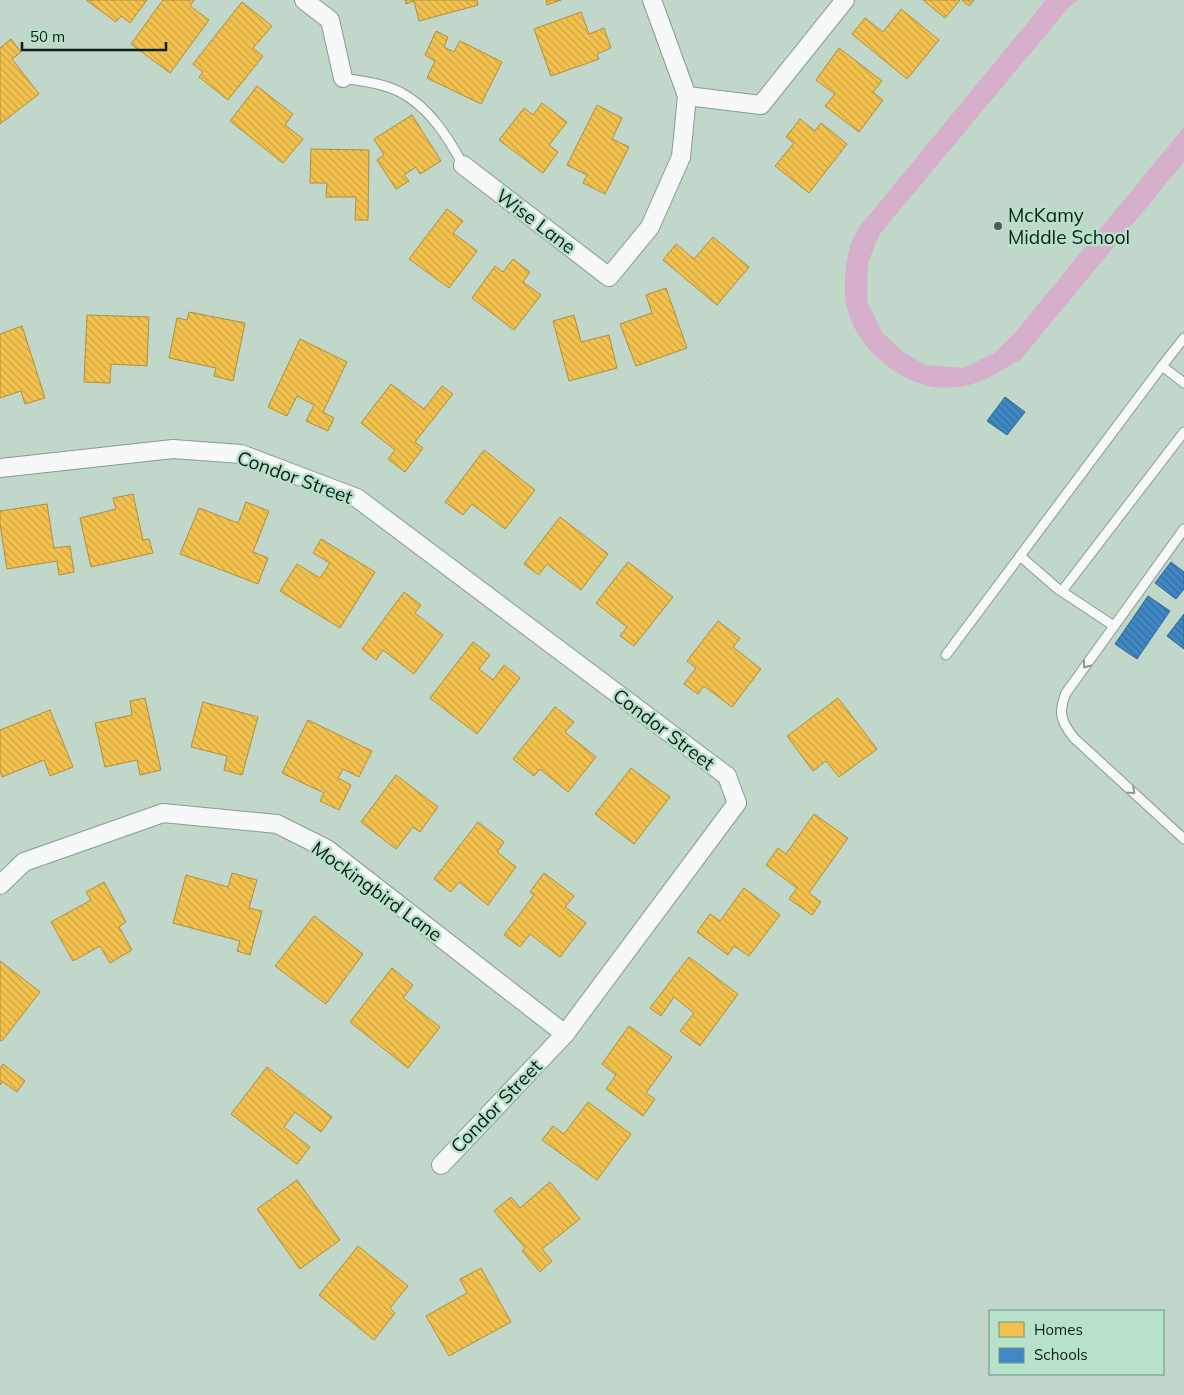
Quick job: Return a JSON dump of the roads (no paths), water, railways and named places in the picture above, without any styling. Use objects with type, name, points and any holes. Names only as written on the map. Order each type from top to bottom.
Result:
[{"type":"street","points":[[304,0],[330,20],[343,78]]},
{"type":"street","points":[[652,0],[687,96],[761,105],[845,0]]},
{"type":"street","name":"Wise Lane","points":[[463,165],[609,277],[650,227],[681,157],[687,96]]},
{"type":"street","name":"Condor Street","points":[[0,468],[174,449],[241,454],[357,498],[727,776],[737,803],[565,1034],[441,1165]]},
{"type":"street","name":"Mockingbird Lane","points":[[0,885],[24,862],[163,813],[277,824],[327,848],[565,1034]]},
{"type":"lane","points":[[343,78],[371,82],[400,92],[424,109],[441,129],[463,165]]},
{"type":"lane","points":[[946,655],[1184,338]]},
{"type":"lane","points":[[1162,366],[1184,383]]},
{"type":"lane","points":[[1062,591],[1184,432]]},
{"type":"lane","points":[[1184,529],[1066,693],[1061,712],[1063,721],[1074,738],[1184,839]]},
{"type":"lane","points":[[1020,556],[1062,591],[1114,626]]},
{"type":"place","name":"McKamy Middle School","points":[[998,226]]}]
